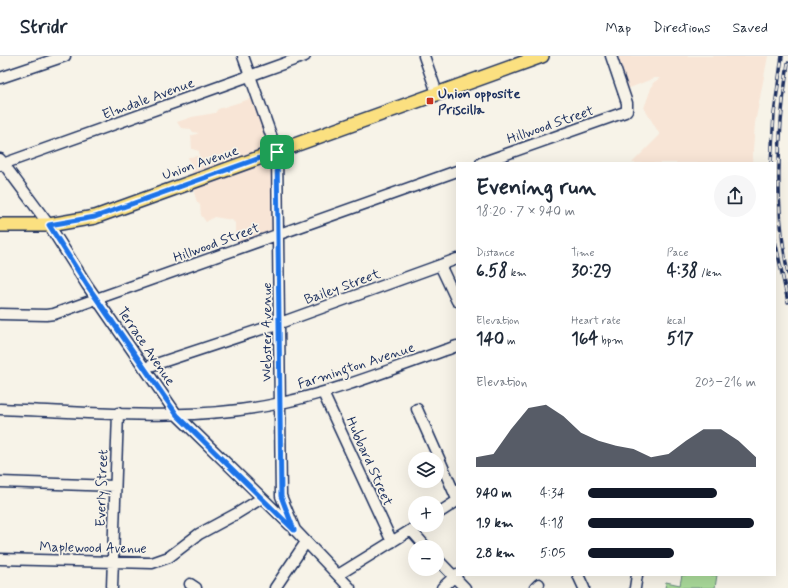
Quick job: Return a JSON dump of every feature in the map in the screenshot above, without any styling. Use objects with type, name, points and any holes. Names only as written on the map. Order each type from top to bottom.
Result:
[{"type":"main road","name":"Union Avenue","points":[[0,225],[49,225],[95,217],[542,56]]},
{"type":"street","points":[[0,78],[64,56]]},
{"type":"street","name":"Webster Avenue","points":[[243,56],[277,152],[281,496],[294,530],[350,588]]},
{"type":"street","name":"Elmdale Avenue","points":[[1,163],[305,56]]},
{"type":"street","points":[[424,56],[437,93]]},
{"type":"street","name":"Hillwood Street","points":[[484,162],[627,110],[627,103],[610,56]]},
{"type":"street","name":"Terrace Avenue","points":[[1,163],[49,225],[87,285],[98,298],[177,415],[294,530]]},
{"type":"street","name":"Hillwood Street","points":[[0,314],[46,315],[456,171]]},
{"type":"street","name":"Bailey Street","points":[[144,368],[280,323],[456,259]]},
{"type":"street","points":[[440,265],[456,299]]},
{"type":"street","name":"Farmington Avenue","points":[[0,408],[177,415],[280,403],[323,393],[456,346]]},
{"type":"street","name":"Hubbard Street","points":[[323,393],[392,542]]},
{"type":"street","points":[[417,409],[456,497]]},
{"type":"street","name":"Everly Street","points":[[112,588],[114,563],[114,486],[118,413]]},
{"type":"street","points":[[0,482],[114,486]]},
{"type":"street","name":"Maplewood Avenue","points":[[0,559],[152,563],[169,557],[199,534],[262,498]]},
{"type":"street","points":[[444,509],[456,500]]},
{"type":"street","points":[[338,575],[408,532]]},
{"type":"street","points":[[275,588],[306,542]]},
{"type":"street","points":[[444,565],[456,576],[465,588]]},
{"type":"street","points":[[442,588],[456,576]]},
{"type":"street","points":[[578,576],[584,588]]},
{"type":"street","points":[[635,588],[637,576]]},
{"type":"shaded area","points":[[611,56],[768,56],[755,123],[752,162],[633,162],[660,135],[644,108],[653,83],[660,78],[654,78],[625,90]]},
{"type":"shaded area","points":[[256,97],[277,150],[280,235],[241,250],[235,236],[235,223],[232,220],[214,217],[206,222],[201,215],[200,205],[197,202],[191,183],[194,178],[188,157],[199,156],[199,151],[192,149],[191,136],[199,133],[193,132],[191,129],[181,128],[177,122],[192,117],[215,113],[218,109]]},
{"type":"green space","points":[[682,576],[717,576],[715,588],[665,588],[666,582],[680,585]]},
{"type":"railway","points":[[771,162],[774,114],[782,56]]},
{"type":"railway","points":[[788,63],[779,143],[779,195],[788,274]]},
{"type":"railway","points":[[776,245],[788,302]]},
{"type":"place","name":"Union opposite Priscilla","points":[[430,101]]},
{"type":"route","points":[[277,152],[280,276],[281,496],[294,530],[288,522],[177,415],[98,298],[76,269],[49,225],[95,217],[277,152]]}]
